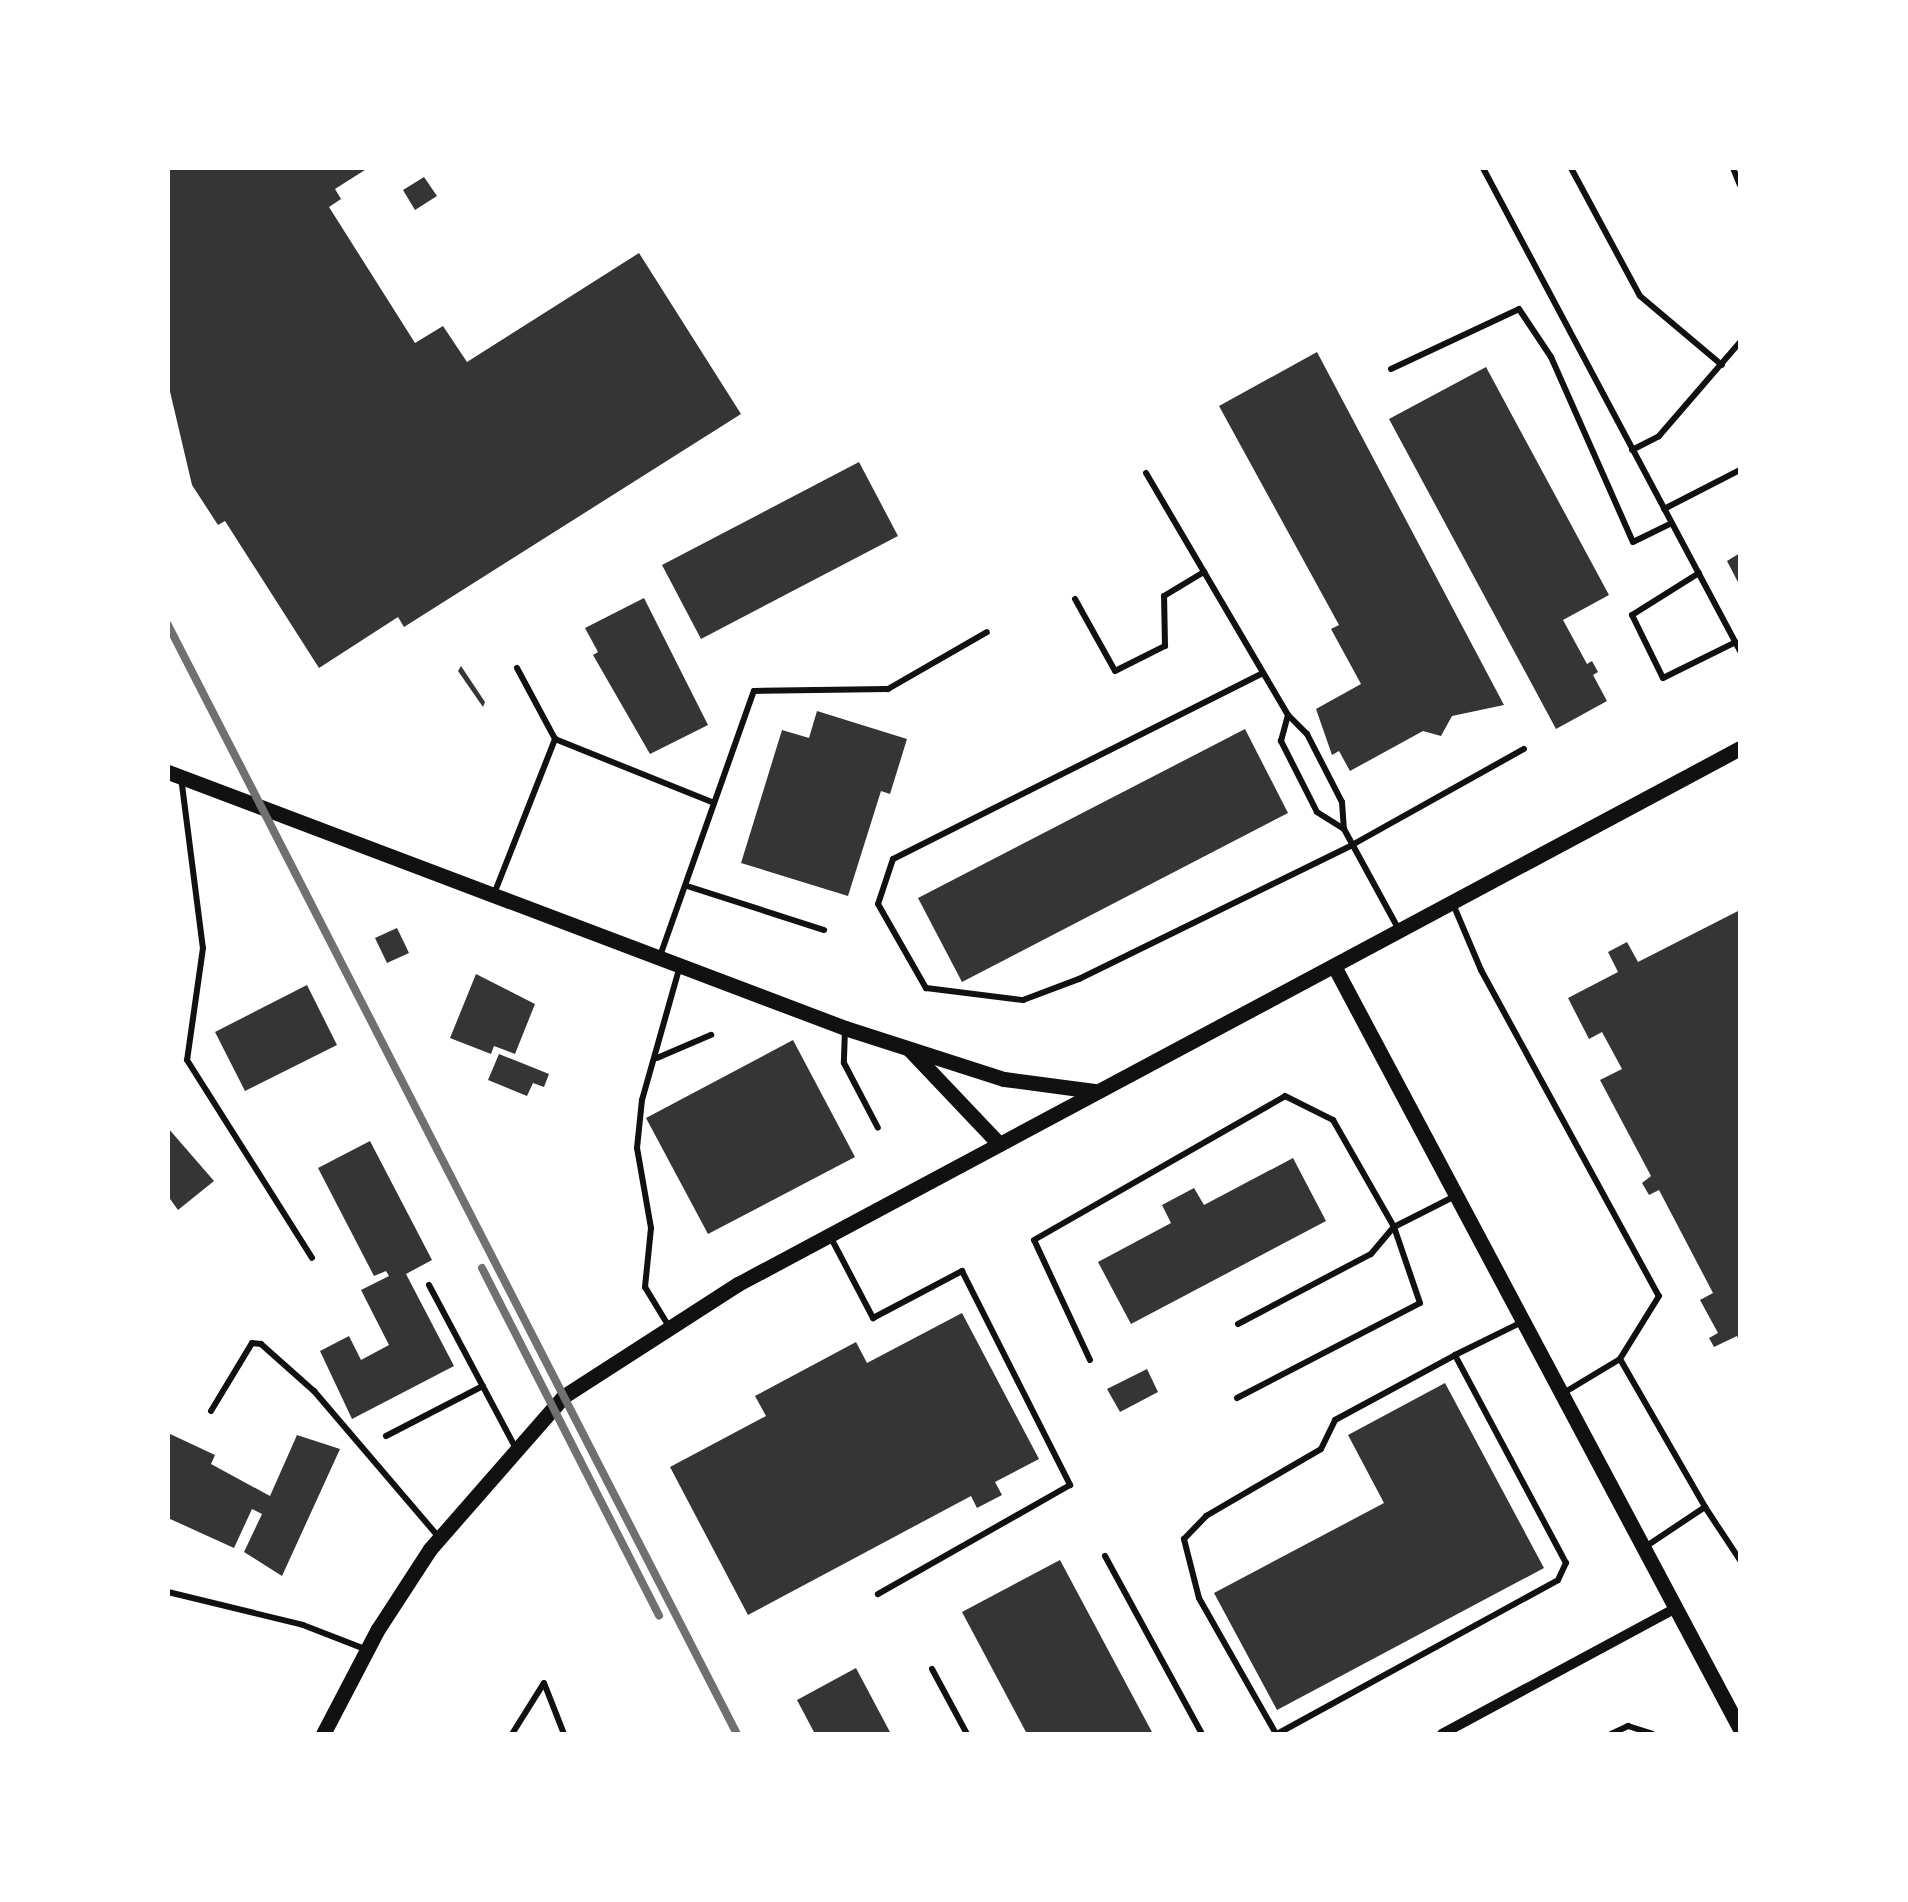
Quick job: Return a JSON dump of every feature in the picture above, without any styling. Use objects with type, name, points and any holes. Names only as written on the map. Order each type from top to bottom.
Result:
[{"type":"street","points":[[323,1734],[366,1650],[439,1537],[564,1396],[668,1326],[829,1235],[1740,748]]},
{"type":"street","points":[[174,774],[844,1028],[1004,1079],[1094,1092]]},
{"type":"street","points":[[1334,966],[1740,1729]]},
{"type":"street","points":[[907,1047],[999,1144]]},
{"type":"street","points":[[1442,1734],[1676,1608]]},
{"type":"lane","points":[[1483,168],[1740,651]]},
{"type":"lane","points":[[1571,168],[1640,296],[1722,365]]},
{"type":"lane","points":[[1733,168],[1740,185]]},
{"type":"lane","points":[[1391,369],[1519,310],[1550,356],[1633,542],[1672,522]]},
{"type":"lane","points":[[1632,450],[1659,436],[1740,342]]},
{"type":"lane","points":[[1664,509],[1740,470]]},
{"type":"lane","points":[[1146,473],[1288,715],[1307,734],[1342,802],[1344,829],[1400,931]]},
{"type":"lane","points":[[1075,599],[1115,671],[1165,646],[1164,596],[1204,572]]},
{"type":"lane","points":[[1699,574],[1632,615],[1663,678],[1736,642]]},
{"type":"lane","points":[[659,958],[754,691],[888,689],[987,632]]},
{"type":"lane","points":[[517,668],[554,739],[714,804]]},
{"type":"lane","points":[[1263,673],[893,860],[878,904],[926,988],[1023,1000],[1352,845],[1524,748]]},
{"type":"lane","points":[[1288,715],[1281,740],[1317,812],[1344,829]]},
{"type":"lane","points":[[494,894],[554,739]]},
{"type":"lane","points":[[174,774],[202,948],[186,1060],[312,1258]]},
{"type":"lane","points":[[687,886],[824,930]]},
{"type":"lane","points":[[1453,902],[1481,970],[1659,1296],[1620,1359],[1562,1394]]},
{"type":"lane","points":[[668,1326],[645,1287],[651,1228],[637,1148],[642,1100],[680,965]]},
{"type":"lane","points":[[844,1028],[844,1063],[878,1128]]},
{"type":"lane","points":[[656,1058],[712,1035]]},
{"type":"lane","points":[[1090,1360],[1034,1240],[1285,1096],[1333,1120],[1394,1227],[1420,1302],[1237,1398]]},
{"type":"lane","points":[[1238,1324],[1371,1254],[1394,1227],[1456,1195]]},
{"type":"lane","points":[[829,1235],[873,1318],[962,1271],[1070,1484],[878,1594]]},
{"type":"lane","points":[[429,1285],[515,1447]]},
{"type":"lane","points":[[1455,1355],[1566,1562],[1558,1580],[1276,1733],[1199,1598],[1184,1539],[1206,1516],[1321,1449],[1335,1420],[1455,1355],[1523,1322]]},
{"type":"lane","points":[[211,1411],[252,1343],[260,1344],[314,1391],[439,1537]]},
{"type":"lane","points":[[1620,1359],[1740,1560]]},
{"type":"lane","points":[[386,1436],[483,1386]]},
{"type":"lane","points":[[1644,1548],[1706,1507]]},
{"type":"lane","points":[[1105,1556],[1202,1734]]},
{"type":"lane","points":[[168,1592],[303,1625],[366,1650]]},
{"type":"lane","points":[[932,1669],[967,1734]]},
{"type":"lane","points":[[512,1734],[544,1683],[564,1734]]},
{"type":"lane","points":[[1610,1734],[1628,1726],[1652,1734]]},
{"type":"building","points":[[168,168],[368,168],[335,189],[341,199],[329,207],[415,343],[443,326],[467,362],[639,253],[741,414],[404,627],[398,617],[319,668],[225,521],[218,525],[192,485],[168,383]]},
{"type":"building","points":[[424,177],[437,196],[415,210],[403,190]]},
{"type":"building","points":[[1317,352],[1504,705],[1452,716],[1441,736],[1423,731],[1350,771],[1339,751],[1332,755],[1316,709],[1361,684],[1331,629],[1339,625],[1219,406]]},
{"type":"building","points":[[1486,367],[1609,595],[1563,620],[1587,664],[1592,661],[1598,672],[1593,675],[1607,701],[1556,729],[1389,419]]},
{"type":"building","points":[[859,462],[898,536],[701,639],[662,565]]},
{"type":"building","points":[[1740,553],[1740,586],[1727,561]]},
{"type":"building","points":[[644,598],[708,725],[650,754],[593,655],[598,652],[585,628]]},
{"type":"building","points":[[461,666],[485,702],[483,707],[458,671]]},
{"type":"building","points":[[817,711],[907,739],[890,794],[881,791],[848,896],[741,863],[782,730],[809,738]]},
{"type":"building","points":[[1245,729],[1288,813],[962,982],[918,898]]},
{"type":"building","points":[[1740,910],[1740,1343],[1737,1336],[1714,1347],[1709,1338],[1718,1333],[1700,1300],[1713,1293],[1659,1190],[1649,1195],[1642,1183],[1651,1176],[1600,1080],[1622,1069],[1602,1032],[1589,1039],[1568,998],[1618,972],[1608,952],[1627,942],[1638,962]]},
{"type":"building","points":[[397,928],[409,953],[387,963],[375,938]]},
{"type":"building","points":[[476,974],[535,1004],[515,1054],[494,1046],[491,1054],[450,1038]]},
{"type":"building","points":[[307,985],[337,1045],[245,1091],[215,1032]]},
{"type":"building","points":[[793,1040],[855,1157],[708,1234],[646,1118]]},
{"type":"building","points":[[499,1054],[549,1074],[544,1087],[533,1083],[527,1096],[488,1080]]},
{"type":"building","points":[[168,1128],[214,1181],[178,1210],[168,1196]]},
{"type":"building","points":[[370,1141],[432,1260],[406,1274],[454,1366],[352,1419],[320,1351],[349,1336],[361,1360],[389,1345],[361,1290],[389,1276],[386,1271],[374,1276],[318,1168]]},
{"type":"building","points":[[1293,1158],[1326,1221],[1131,1324],[1098,1262],[1171,1223],[1162,1205],[1194,1188],[1204,1205]]},
{"type":"building","points":[[962,1313],[1039,1459],[995,1482],[1002,1495],[977,1508],[971,1496],[748,1615],[670,1467],[766,1416],[755,1396],[856,1342],[867,1363]]},
{"type":"building","points":[[1147,1369],[1158,1392],[1120,1412],[1107,1389]]},
{"type":"building","points":[[1445,1383],[1544,1568],[1277,1710],[1214,1593],[1384,1503],[1348,1435]]},
{"type":"building","points":[[168,1433],[215,1455],[211,1464],[270,1496],[297,1435],[340,1449],[282,1576],[244,1552],[262,1514],[252,1509],[234,1548],[168,1518]]},
{"type":"building","points":[[1060,1560],[1153,1734],[1027,1734],[962,1612]]},
{"type":"building","points":[[856,1668],[891,1734],[815,1734],[797,1700]]},
{"type":"railway","points":[[168,625],[737,1734]]},
{"type":"railway","points":[[482,1268],[659,1616]]}]
